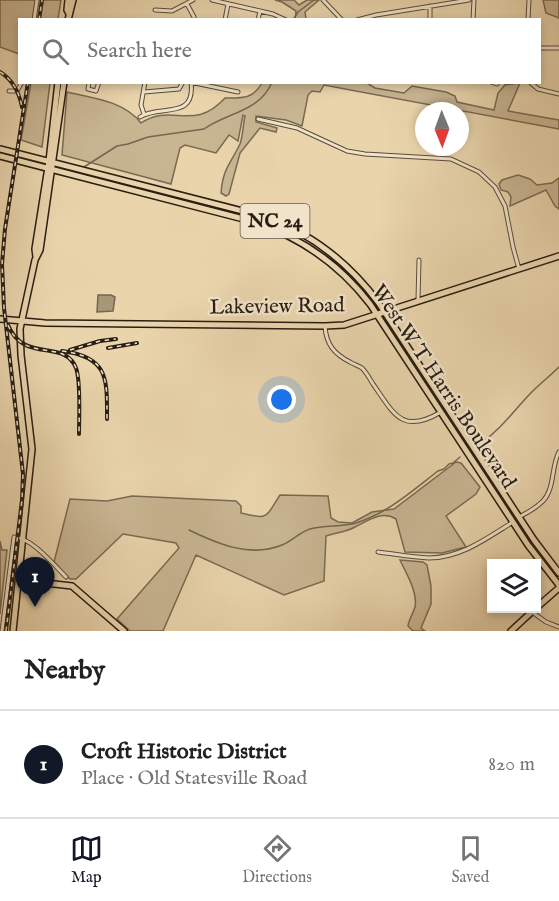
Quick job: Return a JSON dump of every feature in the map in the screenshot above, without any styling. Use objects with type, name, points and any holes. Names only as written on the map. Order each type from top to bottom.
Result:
[{"type":"main road","points":[[68,0],[69,17]]},
{"type":"main road","points":[[69,17],[73,0]]},
{"type":"main road","points":[[51,162],[58,84]]},
{"type":"main road","points":[[13,631],[32,449],[21,356],[21,322],[37,255],[64,84]]},
{"type":"main road","name":"West W T Harris Boulevard","points":[[0,149],[240,210],[278,222],[322,246],[358,277],[385,313],[519,517],[559,573]]},
{"type":"main road","name":"West W T Harris Boulevard","points":[[0,156],[223,213],[272,228],[304,244],[334,265],[353,283],[378,315],[513,522],[559,587]]},
{"type":"main road","points":[[37,255],[35,249],[42,202],[50,169]]},
{"type":"main road","points":[[37,255],[42,222],[42,202]]},
{"type":"main road","points":[[223,213],[270,223],[278,222]]},
{"type":"main road","points":[[272,228],[278,226],[322,246]]},
{"type":"main road","name":"Lakeview Road","points":[[0,319],[21,322],[325,327],[344,325],[559,256]]},
{"type":"main road","points":[[19,580],[72,586],[124,631]]},
{"type":"main road","points":[[541,604],[559,587]]},
{"type":"main road","points":[[511,631],[532,613]]},
{"type":"street","points":[[34,18],[37,0]]},
{"type":"street","points":[[155,10],[172,11],[193,0]]},
{"type":"street","points":[[212,0],[282,18]]},
{"type":"street","points":[[323,0],[340,18]]},
{"type":"street","points":[[364,18],[472,0],[473,18]]},
{"type":"street","points":[[528,18],[529,0]]},
{"type":"street","points":[[187,4],[194,17]]},
{"type":"street","points":[[225,18],[228,4]]},
{"type":"street","points":[[430,6],[430,18]]},
{"type":"street","points":[[258,18],[260,11]]},
{"type":"street","points":[[541,48],[559,48]]},
{"type":"street","points":[[9,91],[17,91],[20,84]]},
{"type":"street","points":[[89,84],[88,89],[96,91],[98,84]]},
{"type":"street","points":[[145,84],[141,105],[142,116],[185,106],[191,95],[190,84]]},
{"type":"street","points":[[144,92],[179,89],[182,84]]},
{"type":"street","points":[[200,84],[238,92]]},
{"type":"street","points":[[533,84],[541,90],[559,94]]},
{"type":"street","points":[[258,119],[297,128],[347,151],[451,159],[479,172],[495,187],[505,206],[519,269]]},
{"type":"street","points":[[418,302],[419,260]]},
{"type":"street","points":[[325,327],[332,351],[362,368],[395,415],[408,422],[418,423],[441,412]]},
{"type":"street","points":[[519,517],[538,506],[548,493],[559,452]]},
{"type":"street","points":[[378,552],[429,558],[447,556],[479,544],[513,522]]},
{"type":"street","points":[[2,631],[12,539],[15,537],[23,540],[41,552],[66,577]]},
{"type":"street","points":[[538,613],[546,622],[559,627]]},
{"type":"shaded area","points":[[0,0],[61,0],[58,18],[18,18],[18,54],[0,47]]},
{"type":"shaded area","points":[[275,0],[294,0],[299,5],[307,0],[319,0],[305,12],[306,18],[295,18],[296,11]]},
{"type":"shaded area","points":[[543,0],[559,0],[559,18],[546,13]]},
{"type":"shaded area","points":[[31,84],[50,84],[42,147],[21,140]]},
{"type":"shaded area","points":[[261,84],[369,84],[375,88],[404,93],[412,86],[446,92],[455,96],[457,102],[415,102],[324,85],[320,92],[312,91],[308,95],[302,126],[286,120],[256,116],[256,122],[277,128],[276,132],[260,128],[240,153],[229,194],[226,196],[221,193],[223,178],[241,141],[245,116],[243,115],[238,141],[229,135],[216,153],[185,145],[180,148],[171,184],[62,155],[67,92],[117,105],[141,123],[152,117],[163,115],[203,114],[225,98],[242,97],[255,92]]},
{"type":"shaded area","points":[[520,84],[508,111],[559,120],[559,129],[469,112],[469,105],[494,110],[498,93],[505,85]]},
{"type":"shaded area","points":[[518,175],[530,179],[537,185],[552,183],[559,178],[559,209],[546,190],[510,206],[511,197],[508,192],[501,190],[499,184],[502,180]]},
{"type":"shaded area","points":[[98,295],[115,297],[113,311],[97,312]]},
{"type":"shaded area","points":[[456,462],[461,463],[480,487],[476,494],[446,516],[466,547],[442,553],[405,552],[396,519],[380,516],[348,530],[326,536],[324,581],[284,595],[196,555],[163,631],[130,631],[117,619],[179,548],[176,543],[123,534],[76,579],[70,579],[54,562],[70,499],[107,501],[132,496],[236,501],[241,506],[241,513],[262,516],[268,513],[280,495],[328,496],[331,518],[338,522],[352,523],[372,512],[394,509]]},
{"type":"shaded area","points":[[0,541],[2,550],[7,550],[0,614]]},
{"type":"shaded area","points":[[400,560],[423,562],[427,565],[431,586],[431,604],[421,628],[425,631],[413,631],[408,626],[415,607],[415,595]]},
{"type":"waterway","points":[[294,18],[298,12],[314,0]]},
{"type":"waterway","points":[[84,167],[117,146],[148,137],[204,129],[260,99],[271,84]]},
{"type":"waterway","points":[[481,443],[559,367]]},
{"type":"waterway","points":[[189,530],[234,548],[270,549],[310,529],[351,524],[368,519],[399,501],[460,457]]},
{"type":"railway","points":[[39,18],[42,0]]},
{"type":"railway","points":[[0,72],[15,87],[22,107]]},
{"type":"railway","points":[[6,631],[22,500],[23,474],[4,308],[2,264],[5,229],[28,84]]},
{"type":"railway","points":[[8,325],[15,337],[24,344],[63,354],[76,368],[79,382],[79,434]]},
{"type":"railway","points":[[70,350],[116,339]]},
{"type":"railway","points":[[108,348],[137,343]]},
{"type":"railway","points":[[62,351],[89,359],[102,372],[107,392],[107,419]]},
{"type":"place","name":"Croft Historic District","points":[[35,607]]}]
